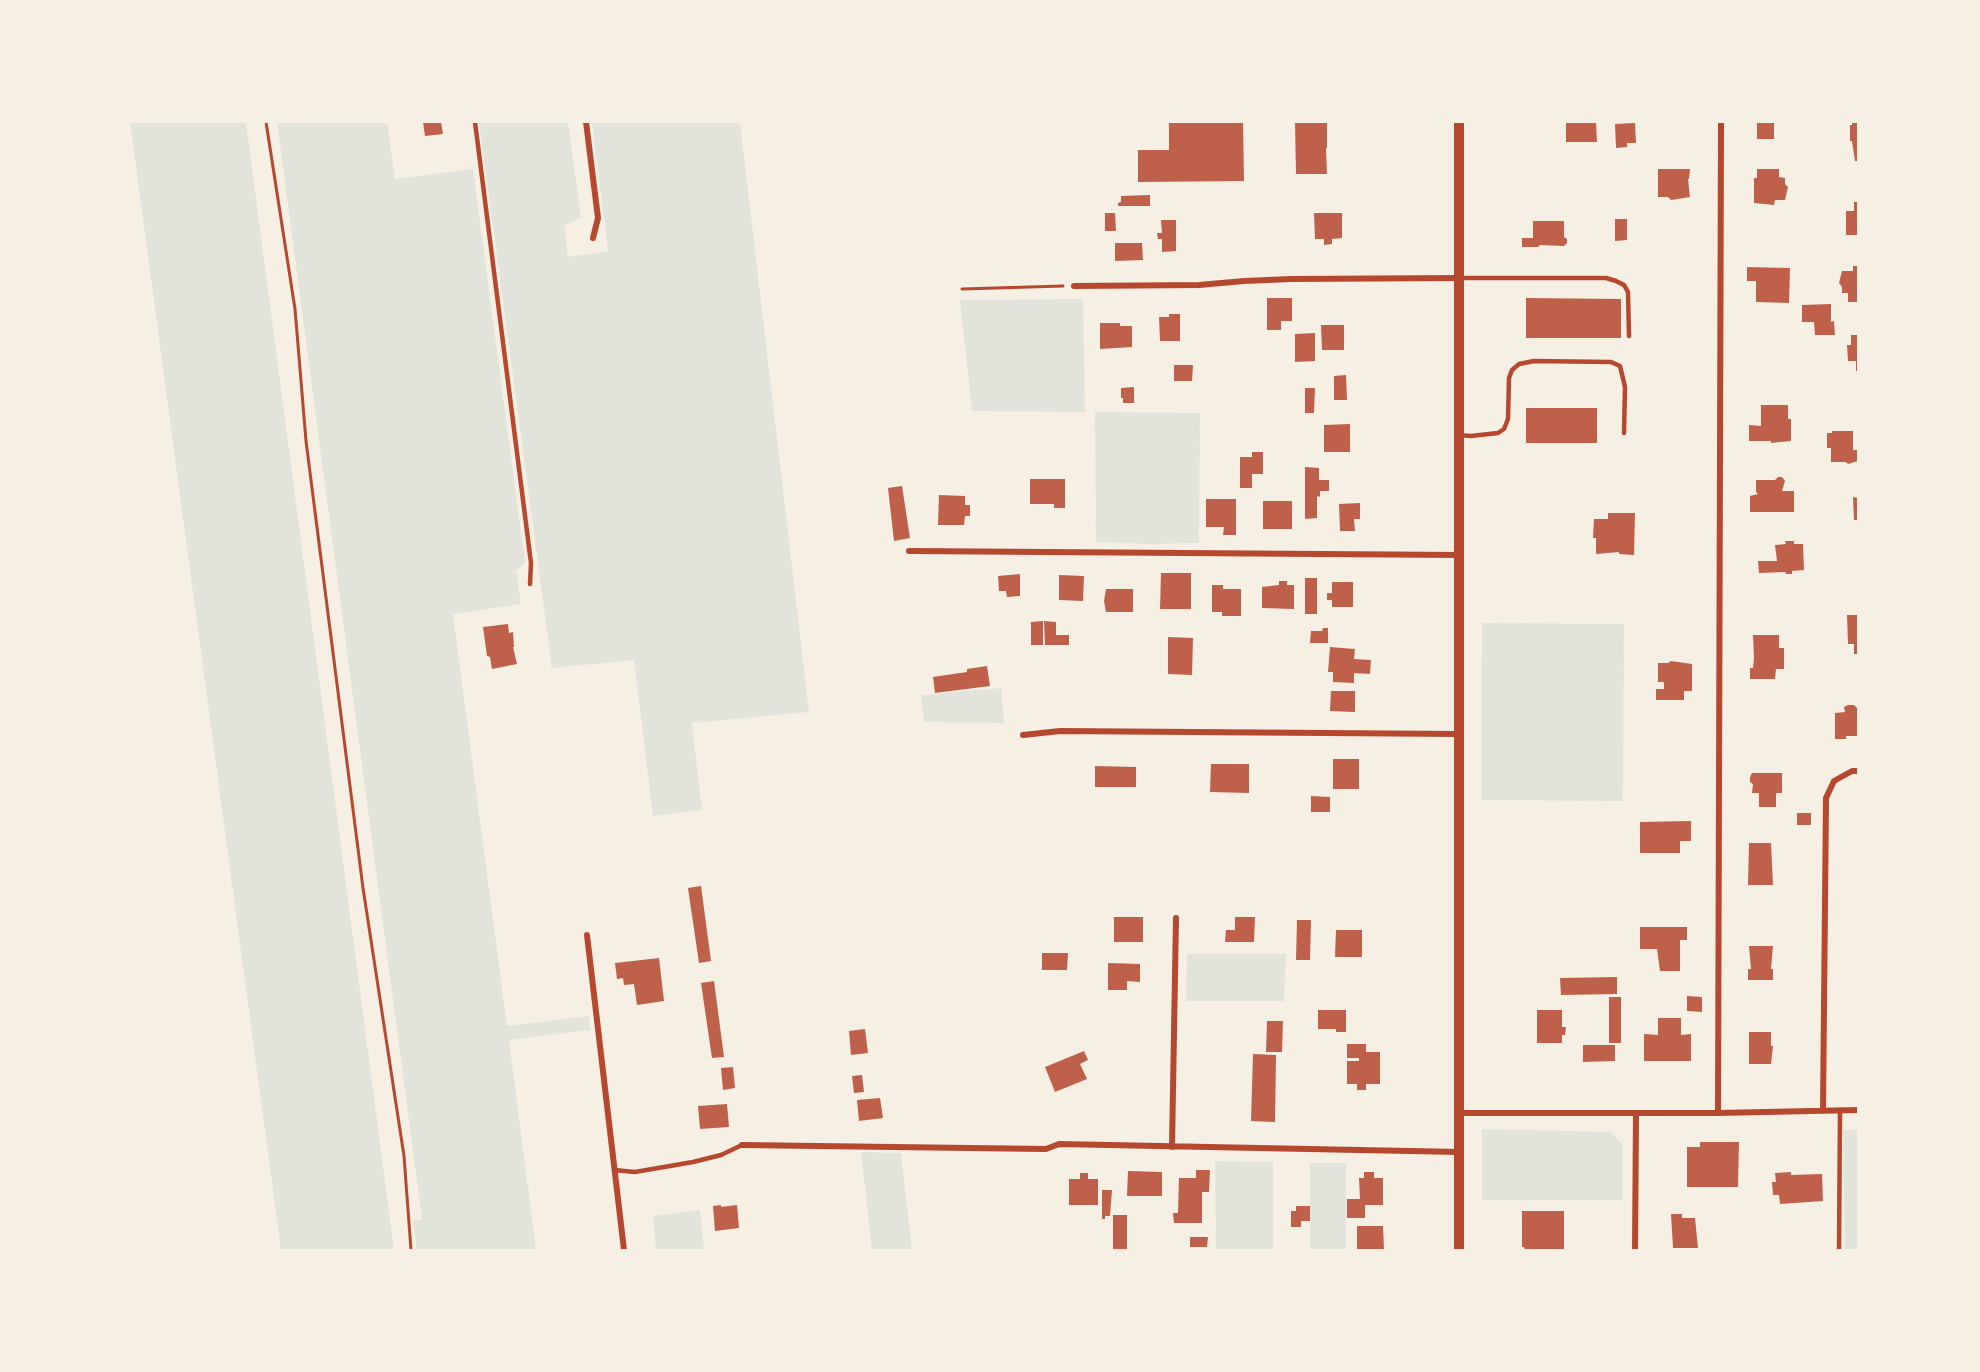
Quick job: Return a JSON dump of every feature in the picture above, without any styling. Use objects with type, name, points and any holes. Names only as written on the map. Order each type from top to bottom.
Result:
[{"type":"street","points":[[586,122],[598,218],[593,238]]},
{"type":"street","points":[[1459,122],[1459,1251]]},
{"type":"street","points":[[1718,1113],[1721,122]]},
{"type":"street","points":[[1074,286],[1199,285],[1292,279],[1459,278]]},
{"type":"street","points":[[909,551],[1459,555]]},
{"type":"street","points":[[1023,735],[1060,731],[1458,734]]},
{"type":"street","points":[[1823,1110],[1826,798],[1834,781],[1852,771],[1858,771]]},
{"type":"street","points":[[1172,1147],[1176,918]]},
{"type":"street","points":[[587,935],[624,1251]]},
{"type":"street","points":[[1459,1113],[1718,1113],[1858,1110]]},
{"type":"street","points":[[1635,1251],[1636,1113]]},
{"type":"street","points":[[742,1145],[1046,1149],[1059,1144],[1459,1152]]},
{"type":"lane","points":[[475,122],[531,563],[530,584]]},
{"type":"lane","points":[[1459,278],[1606,278],[1616,281],[1624,285],[1628,292],[1629,336]]},
{"type":"lane","points":[[1459,435],[1498,433],[1504,429],[1508,419],[1509,378],[1512,370],[1519,364],[1534,361],[1611,362],[1620,366],[1625,387],[1624,433]]},
{"type":"lane","points":[[1839,1251],[1840,1110]]},
{"type":"lane","points":[[614,1170],[635,1172],[693,1162],[721,1155],[742,1145]]},
{"type":"path","points":[[266,122],[295,309],[306,441],[360,864],[404,1156],[411,1251]]},
{"type":"path","points":[[962,289],[1074,286]]},
{"type":"shaded area","points":[[130,122],[246,122],[394,1250],[281,1250]]},
{"type":"shaded area","points":[[277,122],[387,122],[395,179],[473,169],[525,563],[516,571],[521,604],[453,614],[507,1026],[589,1016],[590,1030],[509,1040],[536,1250],[417,1250],[413,1221],[422,1219]]},
{"type":"shaded area","points":[[479,122],[568,122],[581,217],[564,226],[568,257],[608,251],[592,122],[740,122],[809,712],[692,723],[702,810],[653,816],[634,660],[552,668]]},
{"type":"shaded area","points":[[1083,299],[1085,412],[972,411],[960,300]]},
{"type":"shaded area","points":[[1095,412],[1200,413],[1199,543],[1096,542]]},
{"type":"shaded area","points":[[1482,623],[1624,624],[1623,801],[1481,800]]},
{"type":"shaded area","points":[[1001,688],[1004,723],[924,722],[921,695]]},
{"type":"shaded area","points":[[1187,954],[1286,954],[1284,1001],[1186,1001]]},
{"type":"shaded area","points":[[1482,1129],[1611,1132],[1623,1145],[1623,1200],[1482,1200]]},
{"type":"shaded area","points":[[1843,1130],[1858,1130],[1858,1250],[1845,1250]]},
{"type":"shaded area","points":[[861,1152],[901,1153],[912,1250],[872,1250]]},
{"type":"shaded area","points":[[1215,1161],[1273,1162],[1273,1250],[1216,1250]]},
{"type":"shaded area","points":[[1310,1163],[1346,1163],[1346,1250],[1310,1250]]},
{"type":"shaded area","points":[[700,1210],[704,1250],[656,1250],[653,1216]]},
{"type":"building","points":[[423,122],[441,122],[443,134],[425,136]]},
{"type":"building","points":[[1169,122],[1243,122],[1244,181],[1138,182],[1138,150],[1169,150]]},
{"type":"building","points":[[1295,122],[1327,122],[1327,174],[1296,174]]},
{"type":"building","points":[[1566,122],[1596,122],[1597,142],[1566,142]]},
{"type":"building","points":[[1757,122],[1774,122],[1774,139],[1757,139]]},
{"type":"building","points":[[1852,122],[1858,122],[1858,161],[1855,161],[1852,141],[1850,141]]},
{"type":"building","points":[[1635,123],[1636,143],[1627,143],[1627,147],[1616,148],[1615,124]]},
{"type":"building","points":[[1658,169],[1690,169],[1688,179],[1690,197],[1671,200],[1668,197],[1658,197]]},
{"type":"building","points":[[1757,169],[1779,169],[1779,177],[1785,178],[1785,184],[1788,187],[1785,200],[1775,200],[1774,205],[1754,203],[1754,178],[1757,178]]},
{"type":"building","points":[[1150,195],[1150,206],[1118,206],[1121,196]]},
{"type":"building","points":[[1854,202],[1858,202],[1858,235],[1846,235],[1846,211],[1854,211]]},
{"type":"building","points":[[1105,213],[1115,213],[1116,231],[1105,231]]},
{"type":"building","points":[[1314,213],[1342,213],[1342,238],[1332,239],[1332,244],[1324,245],[1324,239],[1315,239]]},
{"type":"building","points":[[1615,219],[1627,219],[1627,240],[1615,241]]},
{"type":"building","points":[[1161,220],[1176,220],[1176,251],[1162,252],[1162,239],[1158,239],[1157,233],[1162,233]]},
{"type":"building","points":[[1533,221],[1564,221],[1564,237],[1567,243],[1564,246],[1522,247],[1522,238],[1533,238]]},
{"type":"building","points":[[1115,243],[1142,243],[1143,260],[1115,261]]},
{"type":"building","points":[[1853,266],[1858,266],[1858,302],[1848,302],[1848,293],[1842,293],[1839,283],[1842,271],[1853,271]]},
{"type":"building","points":[[1747,267],[1790,268],[1789,303],[1756,302],[1756,281],[1747,281]]},
{"type":"building","points":[[1267,298],[1292,298],[1292,321],[1281,321],[1281,330],[1267,330]]},
{"type":"building","points":[[1526,298],[1621,299],[1621,338],[1526,338]]},
{"type":"building","points":[[1831,304],[1831,322],[1834,321],[1835,335],[1815,335],[1814,322],[1802,322],[1802,305]]},
{"type":"building","points":[[1169,314],[1180,314],[1180,341],[1160,341],[1159,317],[1169,317]]},
{"type":"building","points":[[1100,323],[1120,323],[1120,326],[1132,326],[1132,347],[1100,349]]},
{"type":"building","points":[[1321,325],[1344,325],[1344,350],[1322,350]]},
{"type":"building","points":[[1315,333],[1315,361],[1295,362],[1295,334]]},
{"type":"building","points":[[1851,335],[1858,335],[1858,371],[1856,371],[1856,361],[1848,361],[1847,345],[1851,345]]},
{"type":"building","points":[[1174,365],[1193,365],[1192,381],[1174,381]]},
{"type":"building","points":[[1346,375],[1347,400],[1334,400],[1334,376]]},
{"type":"building","points":[[1134,387],[1134,403],[1123,403],[1121,388]]},
{"type":"building","points":[[1305,388],[1315,388],[1314,413],[1305,413]]},
{"type":"building","points":[[1761,405],[1788,405],[1788,419],[1791,419],[1791,441],[1771,443],[1771,441],[1749,441],[1749,425],[1761,426]]},
{"type":"building","points":[[1526,408],[1597,408],[1597,443],[1526,443]]},
{"type":"building","points":[[1350,424],[1350,452],[1324,452],[1324,425]]},
{"type":"building","points":[[1832,431],[1853,431],[1853,450],[1858,450],[1858,461],[1848,464],[1831,462],[1831,448],[1827,448],[1827,433],[1832,433]]},
{"type":"building","points":[[1252,452],[1263,452],[1263,474],[1252,474],[1252,488],[1240,488],[1240,457],[1252,457]]},
{"type":"building","points":[[1305,467],[1319,468],[1319,480],[1329,480],[1329,491],[1320,491],[1320,497],[1317,496],[1317,518],[1305,519]]},
{"type":"building","points":[[1782,477],[1785,481],[1782,491],[1794,491],[1794,512],[1750,512],[1750,496],[1758,494],[1756,480],[1775,480]]},
{"type":"building","points":[[1030,479],[1065,479],[1065,508],[1054,508],[1054,504],[1030,504]]},
{"type":"building","points":[[902,486],[910,538],[894,541],[888,488]]},
{"type":"building","points":[[939,495],[965,496],[965,505],[970,505],[970,516],[965,516],[964,525],[938,525]]},
{"type":"building","points":[[1853,497],[1858,498],[1858,520],[1854,520]]},
{"type":"building","points":[[1206,499],[1236,499],[1236,535],[1223,535],[1224,527],[1206,527]]},
{"type":"building","points":[[1263,501],[1292,501],[1292,529],[1263,529]]},
{"type":"building","points":[[1360,503],[1360,519],[1354,519],[1355,531],[1340,531],[1339,504]]},
{"type":"building","points":[[1608,513],[1635,513],[1634,555],[1619,554],[1619,552],[1596,554],[1596,538],[1593,538],[1594,519],[1608,519]]},
{"type":"building","points":[[1785,541],[1803,544],[1804,570],[1792,571],[1792,574],[1759,573],[1758,561],[1777,561],[1775,545],[1786,544]]},
{"type":"building","points":[[1161,573],[1191,573],[1191,609],[1160,609]]},
{"type":"building","points":[[1020,574],[1020,596],[1007,597],[1006,591],[999,591],[998,576]]},
{"type":"building","points":[[1059,575],[1084,576],[1083,601],[1059,600]]},
{"type":"building","points":[[1305,578],[1317,578],[1317,614],[1305,614]]},
{"type":"building","points":[[1279,581],[1287,581],[1287,585],[1294,585],[1294,609],[1262,608],[1262,587],[1279,585]]},
{"type":"building","points":[[1332,582],[1353,582],[1353,607],[1332,607],[1332,600],[1327,600],[1327,593],[1332,593]]},
{"type":"building","points":[[1212,585],[1223,585],[1223,589],[1241,589],[1241,616],[1222,616],[1222,612],[1212,612]]},
{"type":"building","points":[[1106,589],[1133,589],[1133,612],[1106,612],[1104,601]]},
{"type":"building","points":[[1847,615],[1858,615],[1858,654],[1854,654],[1854,644],[1848,644]]},
{"type":"building","points":[[1043,621],[1043,645],[1031,645],[1031,622]]},
{"type":"building","points":[[1044,621],[1056,622],[1056,635],[1069,635],[1069,645],[1045,645]]},
{"type":"building","points":[[508,624],[509,633],[513,632],[513,647],[517,664],[492,669],[490,657],[487,656],[483,627]]},
{"type":"building","points":[[1323,628],[1328,628],[1328,643],[1310,643],[1311,631],[1322,631]]},
{"type":"building","points":[[1753,635],[1779,635],[1779,648],[1784,648],[1784,669],[1776,669],[1775,679],[1750,679],[1750,668],[1753,668],[1754,658]]},
{"type":"building","points":[[1168,637],[1193,638],[1192,675],[1168,674]]},
{"type":"building","points":[[1330,647],[1355,649],[1354,659],[1371,660],[1370,674],[1354,673],[1354,683],[1333,682],[1333,672],[1328,672]]},
{"type":"building","points":[[1671,661],[1692,664],[1692,691],[1684,691],[1684,700],[1656,700],[1656,689],[1664,689],[1664,682],[1658,682],[1658,663]]},
{"type":"building","points":[[987,666],[990,686],[935,693],[933,677],[967,672],[967,669]]},
{"type":"building","points":[[1331,691],[1355,691],[1355,712],[1330,711]]},
{"type":"building","points":[[1854,705],[1858,709],[1858,736],[1835,739],[1835,713],[1845,712],[1844,707]]},
{"type":"building","points":[[1333,759],[1359,759],[1359,789],[1333,789]]},
{"type":"building","points":[[1211,764],[1249,764],[1249,793],[1210,792]]},
{"type":"building","points":[[1095,766],[1136,767],[1136,787],[1095,787]]},
{"type":"building","points":[[1752,773],[1782,773],[1782,793],[1776,793],[1776,807],[1759,807],[1759,793],[1752,793],[1753,784],[1750,782],[1750,777]]},
{"type":"building","points":[[1311,796],[1330,797],[1330,812],[1311,812]]},
{"type":"building","points":[[1797,813],[1811,813],[1811,825],[1797,825]]},
{"type":"building","points":[[1691,821],[1691,841],[1680,841],[1680,853],[1640,853],[1640,822]]},
{"type":"building","points":[[1749,843],[1771,843],[1773,885],[1748,885]]},
{"type":"building","points":[[701,886],[711,961],[699,963],[688,888]]},
{"type":"building","points":[[1114,917],[1143,917],[1143,942],[1114,942]]},
{"type":"building","points":[[1235,917],[1255,917],[1254,942],[1225,942],[1226,930],[1235,930]]},
{"type":"building","points":[[1297,920],[1311,920],[1310,960],[1296,960]]},
{"type":"building","points":[[1640,927],[1687,927],[1687,940],[1680,940],[1680,971],[1660,971],[1657,949],[1640,949]]},
{"type":"building","points":[[1336,930],[1362,930],[1362,957],[1335,957]]},
{"type":"building","points":[[1749,946],[1773,946],[1771,969],[1773,969],[1773,980],[1748,980],[1748,969],[1751,969]]},
{"type":"building","points":[[1042,953],[1068,953],[1067,970],[1042,970]]},
{"type":"building","points":[[659,958],[664,1001],[637,1005],[634,984],[624,985],[623,978],[617,979],[615,963]]},
{"type":"building","points":[[1108,963],[1140,964],[1140,982],[1127,981],[1127,990],[1108,990]]},
{"type":"building","points":[[1617,977],[1617,994],[1561,995],[1560,978]]},
{"type":"building","points":[[714,981],[724,1057],[712,1058],[701,983]]},
{"type":"building","points":[[1687,996],[1702,997],[1702,1012],[1687,1011]]},
{"type":"building","points":[[1609,997],[1621,997],[1621,1043],[1609,1043]]},
{"type":"building","points":[[1318,1010],[1346,1010],[1346,1032],[1336,1032],[1336,1029],[1318,1029]]},
{"type":"building","points":[[1537,1010],[1562,1010],[1562,1027],[1566,1027],[1565,1035],[1562,1035],[1562,1043],[1537,1043]]},
{"type":"building","points":[[1658,1018],[1681,1018],[1681,1035],[1691,1034],[1691,1061],[1644,1061],[1644,1034],[1658,1035]]},
{"type":"building","points":[[1267,1021],[1283,1021],[1282,1052],[1266,1052]]},
{"type":"building","points":[[865,1029],[868,1053],[851,1055],[849,1031]]},
{"type":"building","points":[[1749,1032],[1771,1032],[1771,1046],[1773,1046],[1771,1064],[1749,1064]]},
{"type":"building","points":[[1347,1044],[1366,1044],[1366,1052],[1380,1052],[1380,1084],[1366,1084],[1366,1090],[1357,1090],[1357,1084],[1347,1084],[1347,1061],[1359,1061],[1359,1058],[1347,1058]]},
{"type":"building","points":[[1583,1045],[1615,1045],[1615,1061],[1583,1062]]},
{"type":"building","points":[[1084,1051],[1088,1060],[1080,1064],[1087,1079],[1055,1092],[1045,1067]]},
{"type":"building","points":[[1253,1054],[1276,1055],[1275,1122],[1251,1121]]},
{"type":"building","points":[[733,1067],[735,1088],[723,1090],[721,1068]]},
{"type":"building","points":[[862,1075],[864,1092],[854,1093],[852,1076]]},
{"type":"building","points":[[880,1098],[883,1118],[859,1121],[857,1100]]},
{"type":"building","points":[[727,1104],[729,1127],[700,1129],[698,1106]]},
{"type":"building","points":[[1700,1142],[1739,1142],[1738,1187],[1687,1187],[1687,1147],[1700,1147]]},
{"type":"building","points":[[1196,1170],[1210,1170],[1209,1192],[1202,1192],[1202,1223],[1174,1223],[1173,1213],[1178,1213],[1179,1178],[1196,1178]]},
{"type":"building","points":[[1128,1171],[1162,1172],[1162,1196],[1127,1196]]},
{"type":"building","points":[[1364,1172],[1374,1172],[1374,1178],[1383,1178],[1383,1205],[1365,1205],[1365,1218],[1347,1218],[1347,1199],[1360,1199],[1359,1178],[1364,1178]]},
{"type":"building","points":[[1791,1172],[1791,1175],[1822,1174],[1823,1201],[1780,1204],[1779,1195],[1773,1195],[1772,1182],[1776,1182],[1775,1173]]},
{"type":"building","points":[[1080,1173],[1088,1173],[1088,1179],[1098,1179],[1098,1205],[1069,1205],[1069,1179],[1080,1179]]},
{"type":"building","points":[[1102,1190],[1112,1190],[1110,1216],[1105,1216],[1105,1219],[1102,1219]]},
{"type":"building","points":[[721,1205],[721,1207],[737,1205],[739,1228],[715,1231],[713,1206]]},
{"type":"building","points":[[1296,1206],[1310,1206],[1310,1221],[1301,1221],[1301,1227],[1291,1227],[1291,1211],[1296,1211]]},
{"type":"building","points":[[1522,1211],[1564,1211],[1564,1250],[1525,1250],[1522,1247]]},
{"type":"building","points":[[1671,1214],[1682,1214],[1682,1218],[1695,1218],[1698,1248],[1673,1248]]},
{"type":"building","points":[[1113,1215],[1127,1215],[1127,1250],[1113,1250]]},
{"type":"building","points":[[1357,1226],[1383,1226],[1384,1250],[1357,1250]]},
{"type":"building","points":[[1190,1237],[1208,1237],[1207,1247],[1190,1247]]}]
